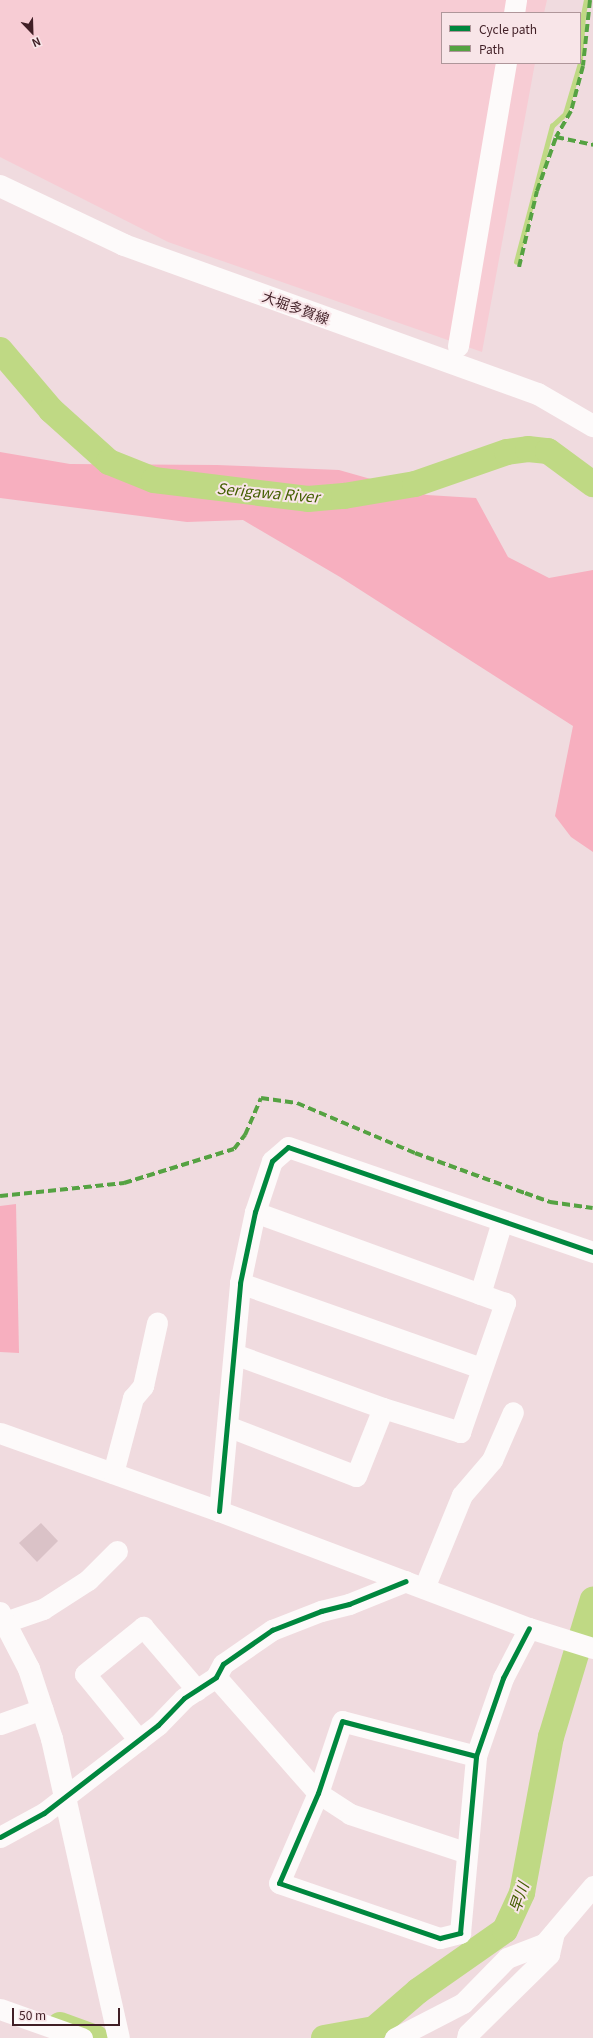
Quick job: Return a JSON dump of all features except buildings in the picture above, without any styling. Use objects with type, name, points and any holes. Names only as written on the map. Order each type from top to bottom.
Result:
[{"type":"main road","name":"大堀多賀線","points":[[0,186],[124,244],[538,394],[593,426]]},
{"type":"main road","points":[[2,1617],[29,1669],[42,1709],[65,1797],[118,2033]]},
{"type":"street","points":[[514,12],[516,0]]},
{"type":"street","points":[[458,346],[506,64]]},
{"type":"street","points":[[219,1511],[240,1283],[254,1212],[272,1161],[288,1147],[593,1252]]},
{"type":"street","points":[[234,1354],[383,1408],[460,1432],[505,1303],[254,1212]]},
{"type":"street","points":[[480,1294],[502,1221]]},
{"type":"street","points":[[240,1283],[482,1368]]},
{"type":"street","points":[[113,1473],[128,1411],[133,1398],[143,1386],[157,1323]]},
{"type":"street","points":[[227,1426],[356,1476],[383,1408]]},
{"type":"street","points":[[0,1837],[44,1813],[139,1740],[196,1690],[216,1676],[223,1664],[272,1630],[321,1611],[415,1585],[462,1494],[492,1460],[513,1412]]},
{"type":"street","points":[[0,1433],[219,1511],[529,1628],[593,1648]]},
{"type":"street","points":[[2,1617],[43,1609],[88,1580],[117,1551]]},
{"type":"street","points":[[139,1740],[85,1674],[143,1627],[196,1690]]},
{"type":"street","points":[[476,1756],[342,1721],[318,1794],[279,1883],[440,1938],[460,1933],[476,1756],[503,1678],[529,1628]]},
{"type":"street","points":[[216,1676],[318,1794],[350,1814],[467,1853]]},
{"type":"street","points":[[0,1724],[42,1709]]},
{"type":"street","points":[[395,2038],[463,2003],[507,1958],[544,1944],[593,1886]]},
{"type":"street","points":[[468,2038],[468,2034],[550,1954],[554,1932]]},
{"type":"street","points":[[0,2009],[82,2038]]},
{"type":"shaded area","points":[[0,0],[547,0],[544,12],[441,12],[441,64],[535,64],[482,352],[168,242],[0,157]]},
{"type":"shaded area","points":[[0,452],[70,464],[217,465],[339,470],[427,495],[476,498],[508,557],[549,578],[593,570],[593,852],[571,837],[555,816],[573,726],[340,577],[243,520],[187,522],[0,498]]},
{"type":"shaded area","points":[[16,1204],[19,1353],[0,1352],[0,1206]]},
{"type":"waterway","points":[[581,45],[583,15],[586,0]]},
{"type":"waterway","points":[[516,262],[552,126],[565,114],[580,64]]},
{"type":"waterway","name":"Serigawa River","points":[[0,350],[51,410],[109,462],[154,480],[308,499],[344,496],[415,484],[507,452],[528,449],[548,451],[593,484]]},
{"type":"waterway","name":"早川","points":[[582,1635],[593,1600]]},
{"type":"waterway","name":"早川","points":[[324,2038],[374,2029],[418,1991],[505,1930],[522,1893],[551,1737],[576,1654]]},
{"type":"waterway","name":"早川","points":[[60,2025],[96,2038]]},
{"type":"marked path","points":[[590,0],[583,66],[571,111],[556,137],[593,145]]},
{"type":"marked path","points":[[519,267],[537,191],[556,137]]},
{"type":"marked path","points":[[0,1196],[124,1183],[234,1149],[245,1135],[261,1098],[297,1103],[415,1153],[550,1202],[593,1208]]},
{"type":"cycle path","points":[[219,1511],[240,1283],[255,1212],[272,1161],[288,1147],[593,1252]]},
{"type":"cycle path","points":[[0,1837],[44,1813],[158,1725],[184,1698],[216,1677],[223,1664],[272,1630],[321,1611],[349,1604],[406,1581]]},
{"type":"cycle path","points":[[476,1756],[342,1721],[318,1793],[279,1883],[440,1938],[460,1933],[476,1756],[503,1678],[529,1628]]}]
